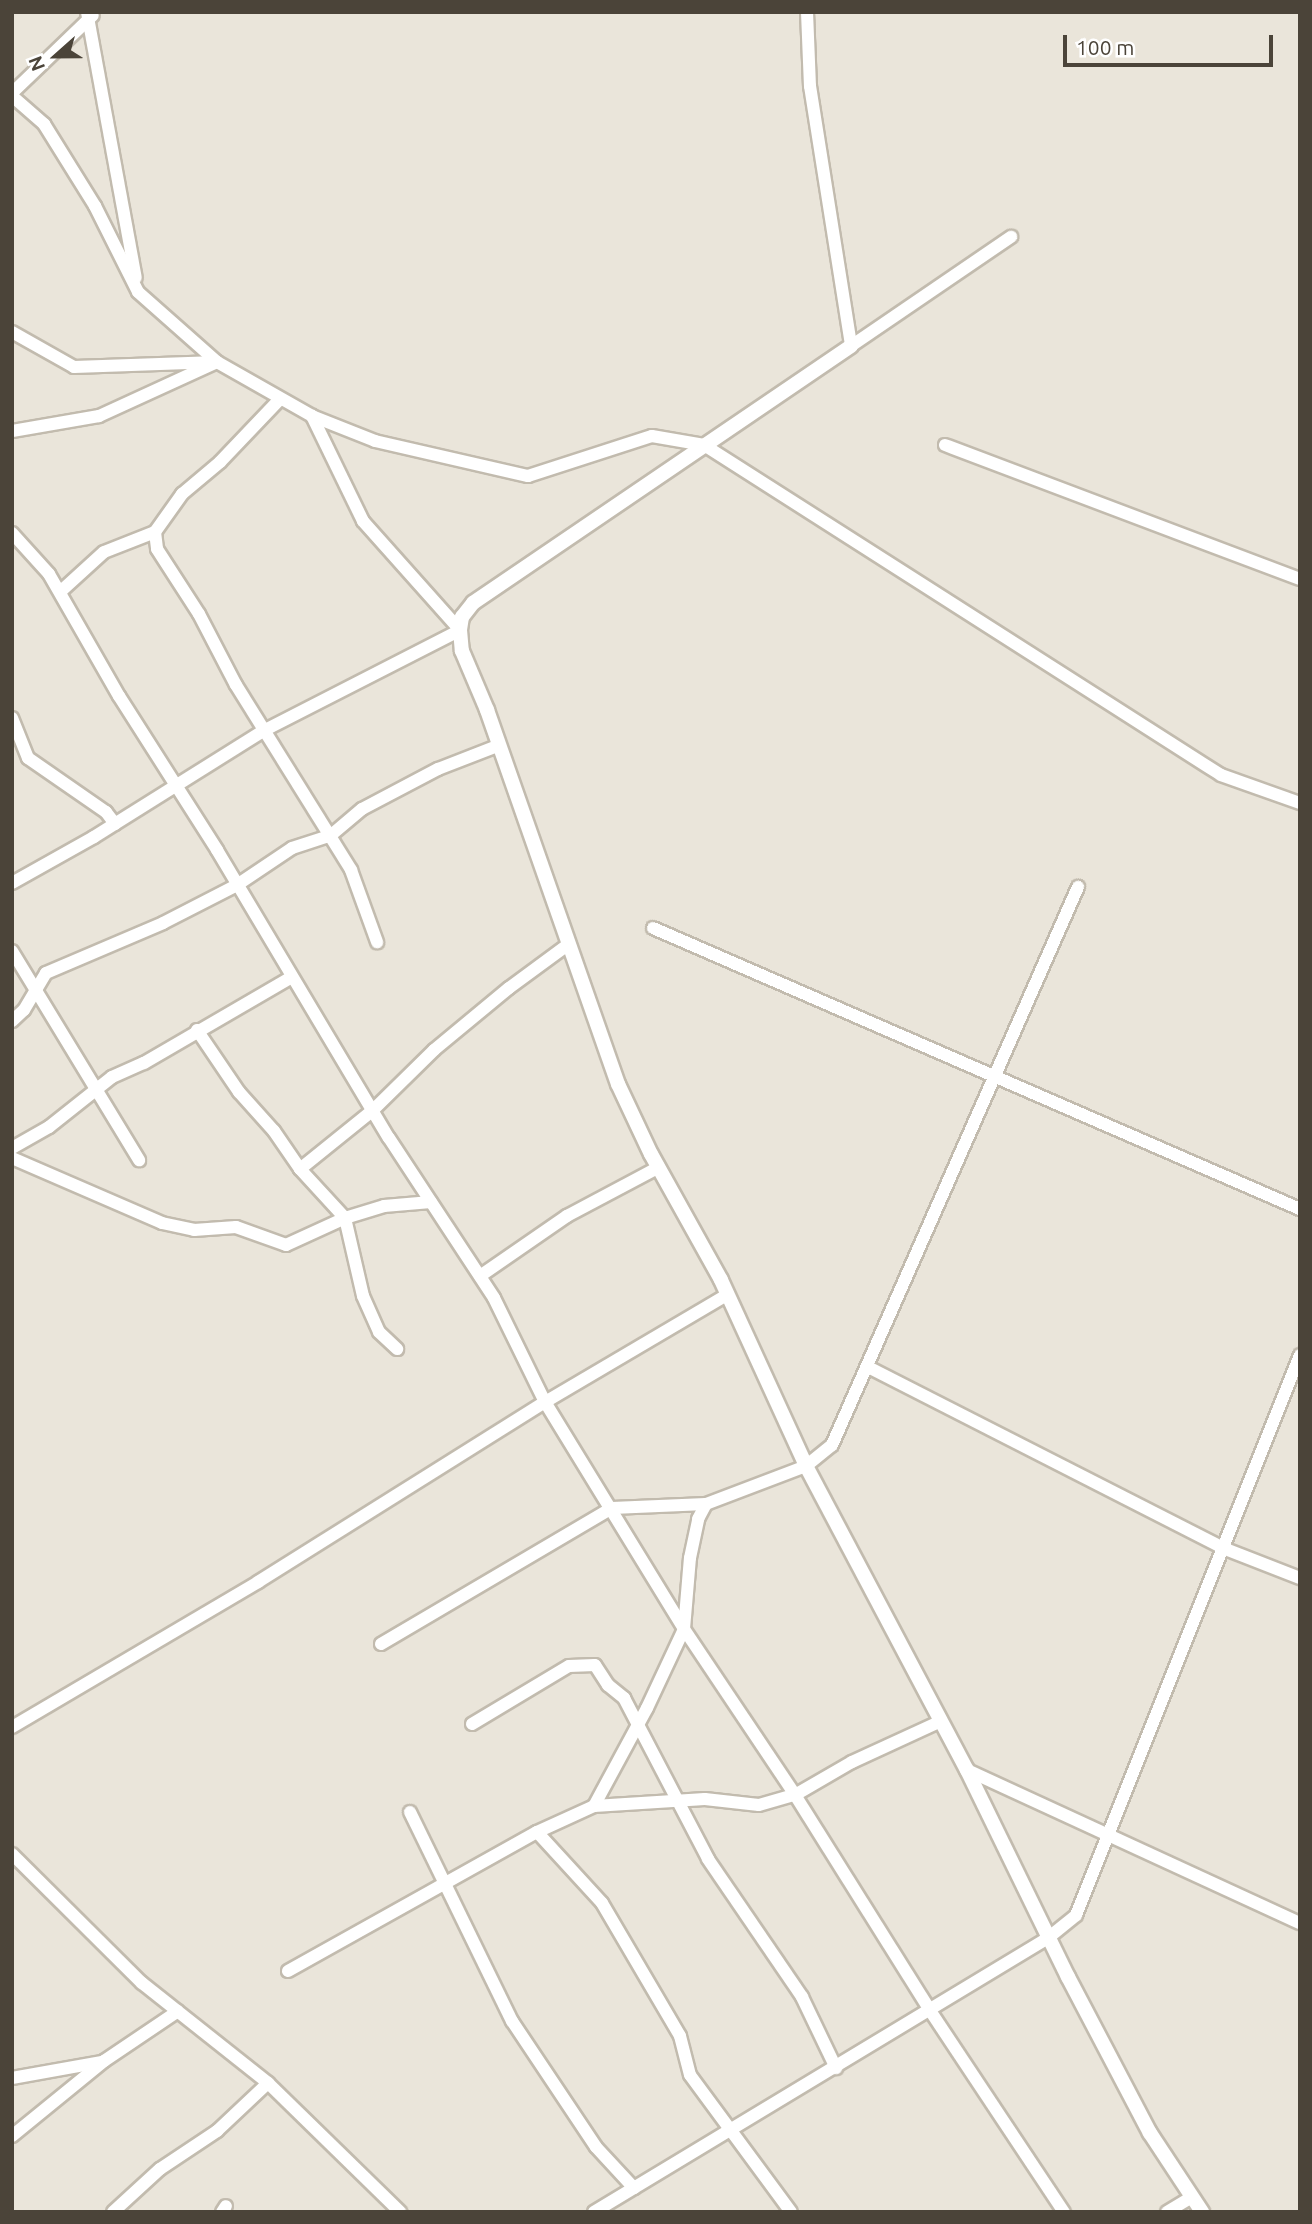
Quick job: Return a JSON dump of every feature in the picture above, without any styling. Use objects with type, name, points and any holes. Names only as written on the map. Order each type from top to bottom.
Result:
[{"type":"street","points":[[807,12],[810,86],[851,346]]},
{"type":"street","points":[[91,14],[12,94],[44,124],[95,206],[138,292],[217,362],[312,416],[375,441],[528,476],[652,436],[704,446],[1221,775],[1300,803]]},
{"type":"street","points":[[91,14],[138,292]]},
{"type":"street","points":[[1011,237],[473,603],[462,617],[460,630],[462,650],[499,745],[618,1084],[659,1167],[728,1294],[806,1466],[939,1722],[967,1770],[1048,1938],[1150,2133],[1202,2212]]},
{"type":"street","points":[[12,332],[74,367],[217,362]]},
{"type":"street","points":[[12,430],[99,416],[217,362]]},
{"type":"street","points":[[60,592],[104,552],[155,532],[182,494],[220,462],[280,399]]},
{"type":"street","points":[[312,416],[363,521],[460,630]]},
{"type":"street","points":[[944,445],[1300,579]]},
{"type":"street","points":[[155,532],[157,549],[199,614],[263,731],[310,799],[351,870],[377,942]]},
{"type":"street","points":[[12,533],[50,574],[119,696],[237,884],[373,1110],[494,1298],[545,1402],[684,1629],[795,1795],[929,2010],[1064,2212]]},
{"type":"street","points":[[12,883],[115,824],[263,731],[460,630]]},
{"type":"street","points":[[12,718],[28,758],[106,812],[115,824]]},
{"type":"street","points":[[12,1021],[24,1010],[46,974],[163,923],[237,884],[292,848],[330,836],[362,809],[438,769],[499,745]]},
{"type":"street","points":[[381,1644],[612,1508],[706,1504],[806,1466],[832,1446],[1078,887]]},
{"type":"street","points":[[653,928],[1300,1209]]},
{"type":"street","points":[[300,1169],[373,1110],[434,1050],[509,988],[569,944]]},
{"type":"street","points":[[12,951],[139,1160]]},
{"type":"street","points":[[12,1148],[49,1127],[112,1077],[144,1063],[292,977]]},
{"type":"street","points":[[197,1030],[239,1092],[274,1131],[300,1169],[345,1217],[363,1296],[379,1332],[397,1349]]},
{"type":"street","points":[[12,1158],[162,1223],[194,1230],[236,1227],[286,1245],[345,1217],[384,1206],[431,1202]]},
{"type":"street","points":[[480,1276],[567,1216],[659,1167]]},
{"type":"street","points":[[12,1727],[258,1582],[545,1402],[728,1294]]},
{"type":"street","points":[[593,2212],[731,2132],[1048,1938],[1076,1915],[1300,1355]]},
{"type":"street","points":[[868,1367],[1223,1548],[1300,1578]]},
{"type":"street","points":[[594,1806],[684,1629],[690,1558],[698,1519],[706,1504]]},
{"type":"street","points":[[472,1724],[569,1665],[594,1665],[608,1685],[624,1698],[636,1727],[708,1860],[802,1997],[836,2068]]},
{"type":"street","points":[[288,1971],[537,1832],[594,1806],[705,1799],[759,1805],[795,1795],[852,1762],[939,1722]]},
{"type":"street","points":[[967,1770],[1300,1923]]},
{"type":"street","points":[[410,1812],[512,2021],[596,2147],[634,2188]]},
{"type":"street","points":[[537,1832],[602,1903],[680,2036],[690,2075],[790,2212]]},
{"type":"street","points":[[13,1857],[113,1955],[268,2083],[400,2212]]},
{"type":"street","points":[[12,2136],[104,2061],[178,2011]]},
{"type":"street","points":[[12,2078],[104,2061]]},
{"type":"street","points":[[113,2212],[160,2169],[217,2131],[268,2083]]},
{"type":"street","points":[[1167,2212],[1192,2197]]},
{"type":"shaded area","points":[[12,12],[1300,12],[1300,2212],[12,2212]]}]
